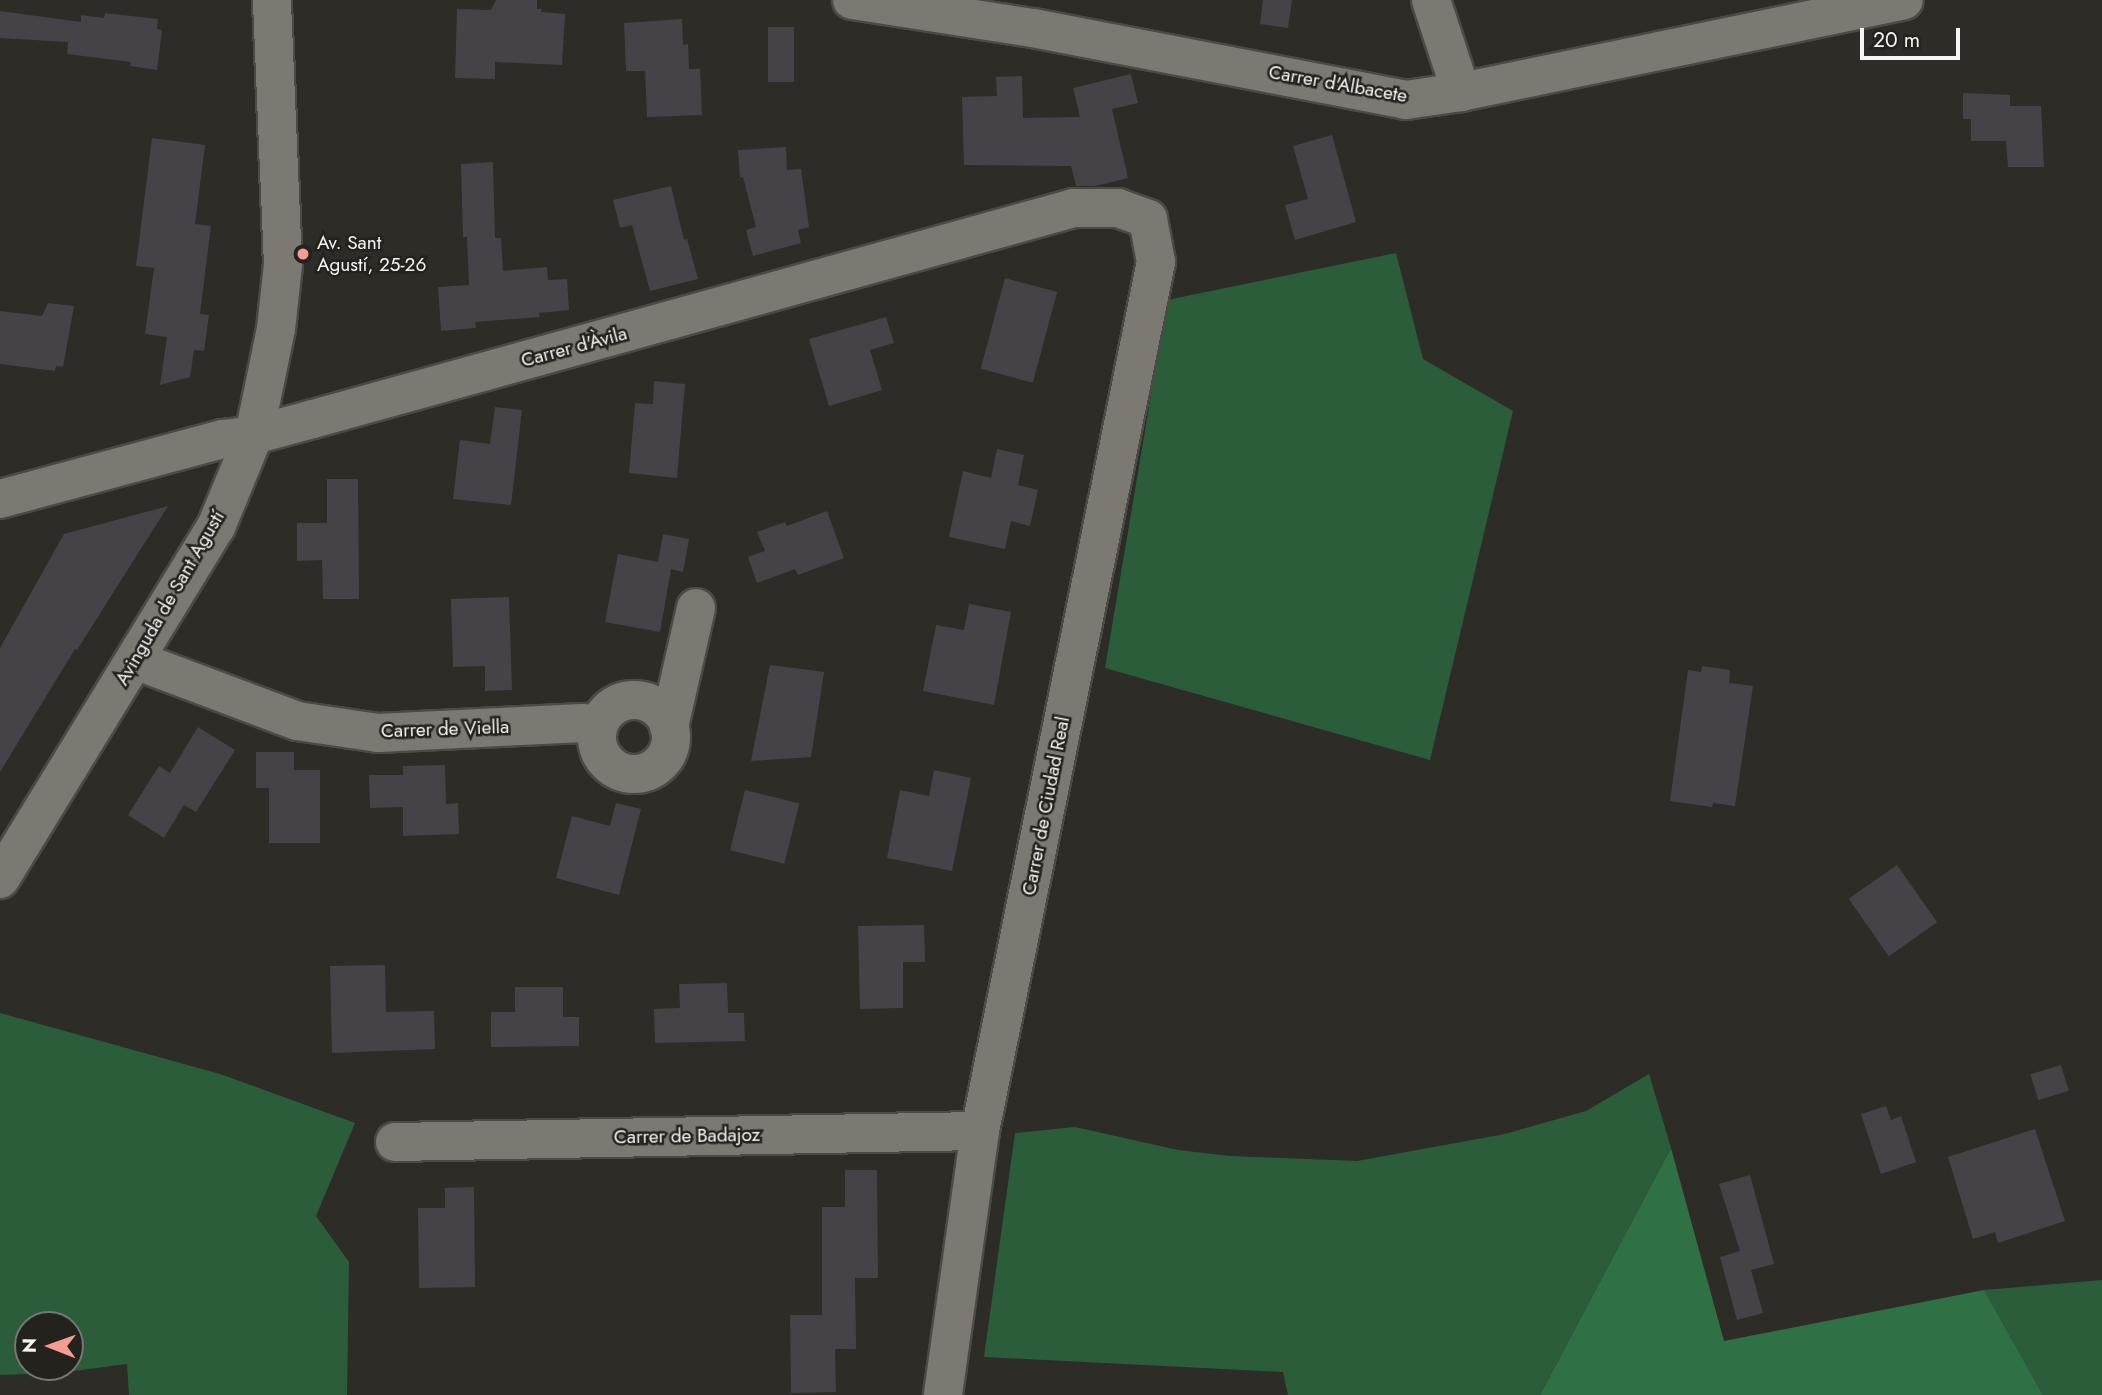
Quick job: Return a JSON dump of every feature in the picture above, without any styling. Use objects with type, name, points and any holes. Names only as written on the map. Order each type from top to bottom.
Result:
[{"type":"street","name":"Avinguda de Sant Agustí","points":[[0,879],[216,527],[254,435],[276,329],[283,265],[272,0]]},
{"type":"street","name":"Carrer d'Albacete","points":[[852,0],[1036,14],[1406,100],[1461,92],[1900,1]]},
{"type":"street","points":[[1431,0],[1461,92]]},
{"type":"street","name":"Carrer d'Àvila","points":[[0,499],[223,439],[254,435],[1074,208],[1118,208],[1148,219]]},
{"type":"street","name":"Carrer de Ciudad Real","points":[[943,1395],[980,1131],[1156,262],[1148,219]]},
{"type":"street","points":[[669,727],[655,707],[634,700],[611,708],[598,726],[599,751],[606,762],[627,773],[639,774],[661,762],[668,751],[669,727],[696,608]]},
{"type":"street","name":"Carrer de Viella","points":[[135,660],[298,721],[378,733],[582,723],[598,726]]},
{"type":"street","name":"Carrer de Badajoz","points":[[395,1142],[980,1131]]},
{"type":"green space","points":[[1396,253],[1423,359],[1513,411],[1430,760],[1105,668],[1167,300]]},
{"type":"green space","points":[[0,1013],[220,1074],[355,1123],[316,1216],[349,1262],[347,1395],[129,1395],[127,1364],[84,1370],[84,1311],[14,1311],[14,1375],[0,1375]]},
{"type":"green space","points":[[1649,1074],[1671,1148],[1540,1395],[1288,1395],[1283,1372],[984,1357],[1015,1133],[1075,1127],[1178,1150],[1230,1156],[1357,1161],[1505,1134],[1586,1111]]},
{"type":"green space","points":[[1671,1148],[1724,1341],[1984,1290],[2043,1395],[1540,1395]]},
{"type":"green space","points":[[2102,1280],[2102,1395],[2043,1395],[1984,1290]]},
{"type":"building","points":[[496,0],[537,0],[537,9],[542,9],[541,12],[565,14],[562,65],[495,62],[495,79],[455,78],[457,9],[491,10]]},
{"type":"building","points":[[1263,0],[1292,0],[1288,28],[1260,24]]},
{"type":"building","points":[[0,11],[81,22],[81,15],[104,18],[105,13],[158,19],[157,29],[162,30],[157,70],[130,66],[131,62],[67,54],[68,42],[0,38]]},
{"type":"building","points":[[682,19],[683,45],[688,44],[689,69],[700,69],[702,115],[647,117],[645,71],[626,71],[624,23]]},
{"type":"building","points":[[768,27],[794,27],[794,82],[768,82]]},
{"type":"building","points":[[1131,74],[1138,103],[1112,109],[1128,178],[1095,186],[1076,186],[1071,166],[964,165],[962,97],[997,96],[996,77],[1022,76],[1023,118],[1080,117],[1073,88]]},
{"type":"building","points":[[1963,93],[2010,95],[2010,106],[2041,106],[2044,167],[2008,167],[2006,141],[1971,141],[1971,119],[1963,119]]},
{"type":"building","points":[[1332,135],[1356,222],[1295,240],[1285,205],[1308,199],[1293,146]]},
{"type":"building","points":[[152,138],[205,145],[195,224],[211,226],[200,314],[209,315],[204,351],[194,350],[190,377],[160,385],[167,337],[145,334],[154,268],[136,266]]},
{"type":"building","points":[[786,147],[787,170],[801,169],[809,227],[798,230],[801,243],[753,256],[746,230],[756,227],[743,177],[740,178],[738,150]]},
{"type":"building","points":[[493,162],[495,238],[501,238],[503,271],[547,267],[548,280],[567,279],[569,310],[539,313],[540,317],[475,322],[476,328],[441,331],[438,287],[469,285],[467,237],[463,237],[461,164]]},
{"type":"building","points":[[671,186],[684,240],[687,239],[698,279],[650,291],[632,225],[620,228],[613,200]]},
{"type":"building","points":[[1005,278],[1057,292],[1033,383],[981,369]]},
{"type":"building","points":[[48,303],[74,306],[63,367],[56,366],[55,371],[0,364],[0,311],[42,316]]},
{"type":"building","points":[[886,317],[894,343],[870,350],[882,390],[829,406],[809,339]]},
{"type":"building","points":[[654,381],[685,384],[677,478],[629,473],[635,403],[653,404]]},
{"type":"building","points":[[495,407],[522,410],[511,505],[453,499],[460,440],[490,444]]},
{"type":"building","points":[[997,449],[1024,455],[1018,485],[1038,490],[1030,526],[1011,521],[1005,549],[949,537],[963,471],[991,478]]},
{"type":"building","points":[[327,479],[358,479],[359,599],[323,599],[322,560],[297,561],[297,523],[327,523]]},
{"type":"building","points":[[168,506],[77,650],[75,649],[0,772],[0,648],[64,534]]},
{"type":"building","points":[[827,511],[844,558],[798,575],[795,569],[757,583],[748,557],[765,551],[757,532],[785,522],[787,526]]},
{"type":"building","points":[[663,534],[689,539],[683,572],[671,569],[660,632],[605,622],[618,554],[658,562]]},
{"type":"building","points":[[509,597],[512,690],[485,691],[485,666],[453,667],[451,599]]},
{"type":"building","points":[[969,604],[1011,612],[994,705],[923,691],[936,625],[964,630]]},
{"type":"building","points":[[770,665],[824,672],[811,757],[751,761]]},
{"type":"building","points":[[1702,666],[1730,670],[1729,683],[1753,686],[1735,806],[1713,803],[1712,807],[1670,801],[1688,670],[1701,672]]},
{"type":"building","points":[[198,727],[235,750],[196,812],[184,805],[164,838],[128,815],[159,766],[170,773]]},
{"type":"building","points":[[256,752],[294,752],[294,770],[320,770],[320,843],[269,843],[269,788],[256,788]]},
{"type":"building","points":[[445,765],[446,804],[458,803],[459,834],[403,836],[403,807],[370,808],[369,775],[403,775],[403,766]]},
{"type":"building","points":[[934,770],[971,778],[952,871],[887,858],[900,790],[929,796]]},
{"type":"building","points":[[745,790],[799,804],[784,864],[730,850]]},
{"type":"building","points":[[616,803],[641,809],[619,895],[556,878],[572,816],[610,826]]},
{"type":"building","points":[[1897,865],[1937,922],[1889,956],[1849,899]]},
{"type":"building","points":[[924,925],[925,962],[903,962],[903,1008],[860,1009],[858,926]]},
{"type":"building","points":[[385,965],[386,1012],[434,1011],[435,1049],[332,1053],[330,966]]},
{"type":"building","points":[[727,983],[728,1013],[744,1013],[745,1041],[655,1043],[654,1009],[680,1008],[679,984]]},
{"type":"building","points":[[515,987],[563,987],[563,1017],[579,1017],[579,1046],[491,1047],[491,1012],[515,1012]]},
{"type":"building","points":[[2061,1065],[2069,1091],[2038,1100],[2030,1074]]},
{"type":"building","points":[[1886,1106],[1891,1120],[1901,1116],[1916,1162],[1881,1174],[1861,1114]]},
{"type":"building","points":[[2035,1129],[2065,1221],[1998,1243],[1995,1232],[1973,1239],[1948,1157]]},
{"type":"building","points":[[845,1170],[877,1170],[878,1278],[855,1278],[856,1349],[835,1349],[836,1392],[791,1393],[790,1315],[822,1315],[822,1207],[845,1207]]},
{"type":"building","points":[[1750,1175],[1774,1264],[1751,1270],[1763,1313],[1737,1320],[1720,1257],[1740,1251],[1719,1184]]},
{"type":"building","points":[[474,1187],[475,1287],[419,1288],[418,1208],[445,1208],[445,1188]]},
{"type":"place","name":"Av. Sant Agustí, 25-26","points":[[303,254]]}]
